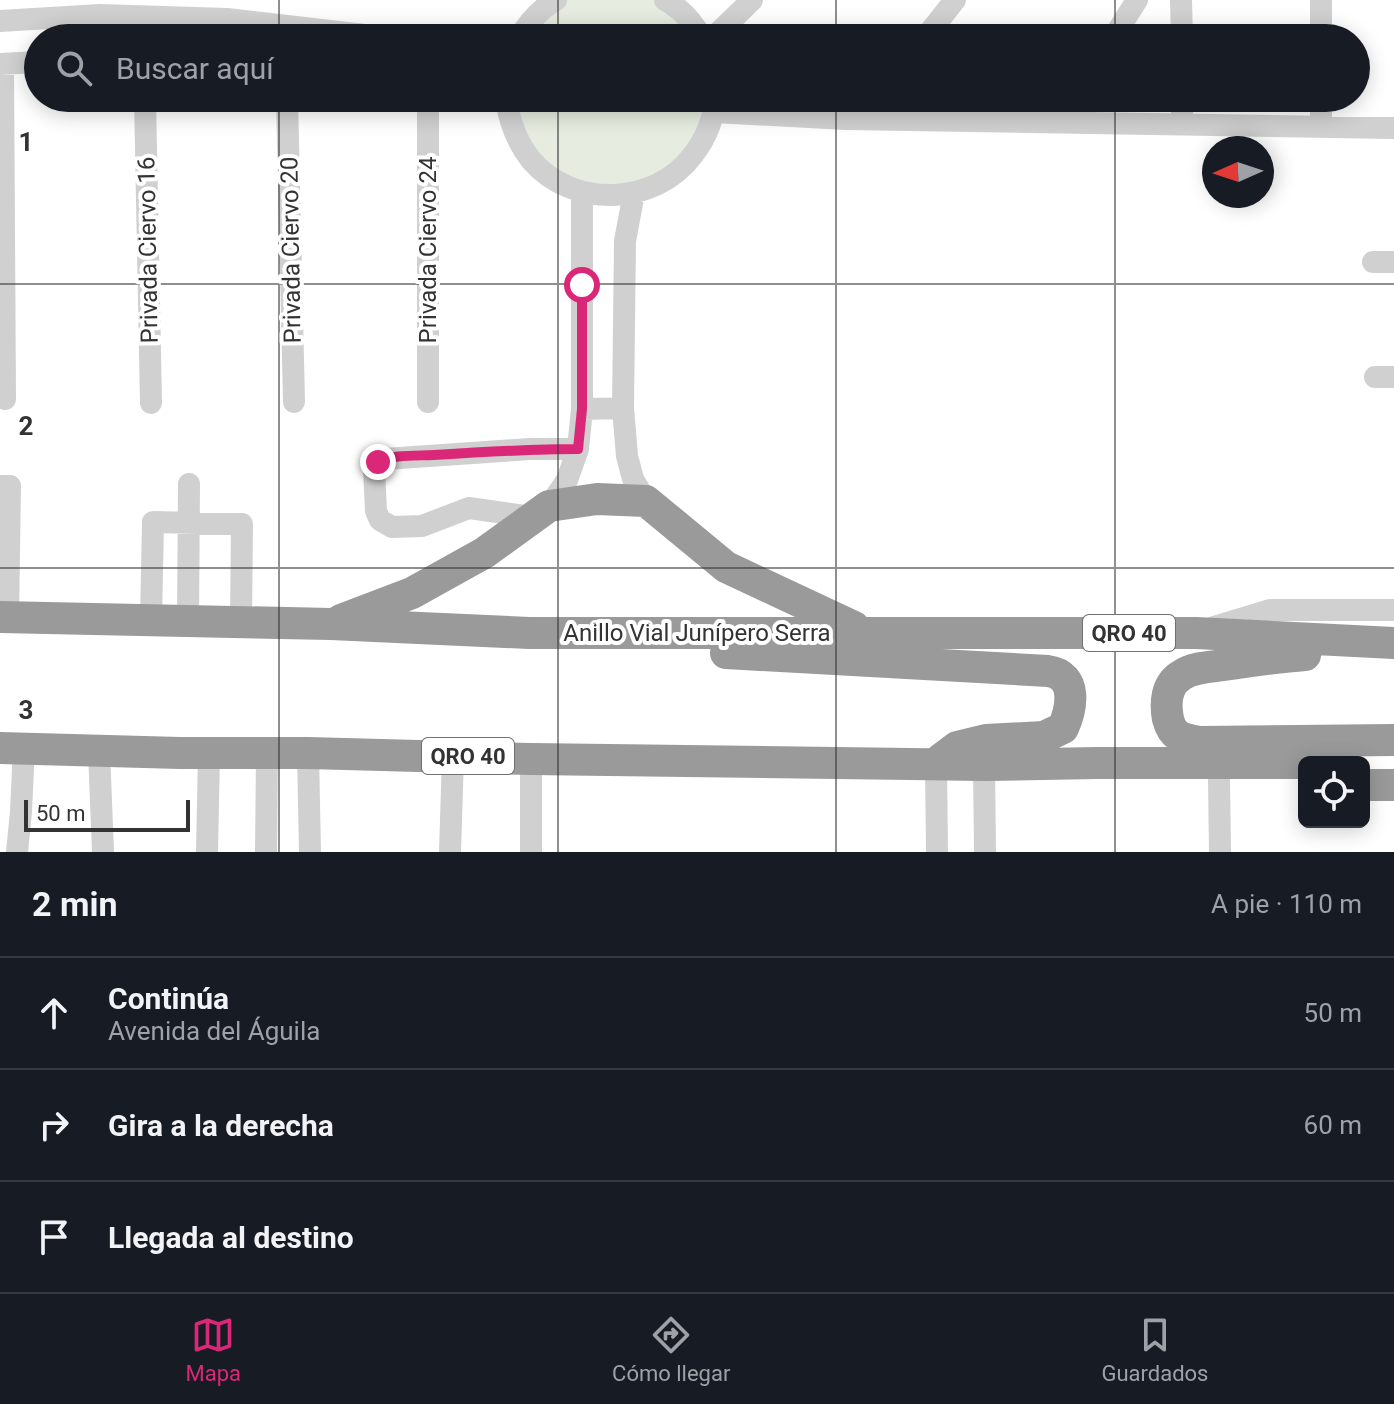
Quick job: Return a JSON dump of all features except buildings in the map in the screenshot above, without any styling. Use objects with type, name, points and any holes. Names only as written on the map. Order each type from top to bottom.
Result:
[{"type":"highway","points":[[331,624],[412,593],[484,553],[540,512],[597,499],[646,501],[726,567],[864,632]]},
{"type":"highway","name":"Anillo Vial Junípero Serra","points":[[4,618],[331,624],[529,633],[1196,633],[1394,643]]},
{"type":"highway","points":[[529,633],[587,645],[1048,671],[1061,676],[1069,686],[1071,711],[1063,728],[1044,737],[986,740],[957,747],[936,764]]},
{"type":"highway","points":[[1362,643],[1335,653],[1275,657],[1195,670],[1182,675],[1167,694],[1167,716],[1171,730],[1182,739],[1200,742],[1394,740]]},
{"type":"highway","name":"QRO 40","points":[[12,748],[984,765],[1298,763]]},
{"type":"highway","points":[[1097,763],[1157,780],[1298,783]]},
{"type":"highway","points":[[1370,763],[1394,764]]},
{"type":"highway","points":[[1370,785],[1394,785]]},
{"type":"street","points":[[528,24],[556,0]]},
{"type":"street","points":[[727,24],[752,0]]},
{"type":"street","points":[[936,24],[955,0]]},
{"type":"street","points":[[1122,24],[1137,0]]},
{"type":"street","points":[[1181,0],[1182,24]]},
{"type":"street","points":[[1321,0],[1321,24]]},
{"type":"street","points":[[673,2],[694,24]]},
{"type":"street","points":[[0,21],[100,7],[270,24]]},
{"type":"street","points":[[5,399],[2,64],[24,63]]},
{"type":"street","name":"Privada Ciervo 16","points":[[145,112],[151,403]]},
{"type":"street","name":"Privada Ciervo 20","points":[[287,112],[294,402]]},
{"type":"street","name":"Privada Ciervo 24","points":[[428,112],[428,402]]},
{"type":"street","points":[[508,112],[516,137],[532,161],[555,180],[582,192],[611,196],[634,193],[662,183],[686,164],[704,140],[712,112]]},
{"type":"street","points":[[780,112],[846,119],[1394,128]]},
{"type":"street","points":[[846,119],[853,112]]},
{"type":"street","points":[[1036,122],[1045,112]]},
{"type":"street","points":[[1182,112],[1182,124]]},
{"type":"street","points":[[1321,112],[1321,126]]},
{"type":"street","points":[[578,449],[530,449],[385,459],[378,462],[374,469],[376,511],[380,520],[392,527],[422,526],[469,508],[540,512],[567,480],[578,449],[582,409],[582,192]]},
{"type":"street","points":[[634,193],[625,241],[623,408],[627,456],[633,479],[646,501]]},
{"type":"street","points":[[582,409],[623,408]]},
{"type":"street","points":[[188,621],[189,484]]},
{"type":"street","points":[[0,486],[10,486],[4,618]]},
{"type":"street","points":[[151,621],[153,522],[242,524],[241,622]]},
{"type":"street","points":[[1196,633],[1270,610],[1394,610]]},
{"type":"street","points":[[12,748],[21,812],[17,852]]},
{"type":"street","points":[[99,751],[103,852]]},
{"type":"street","points":[[207,852],[209,753]]},
{"type":"street","points":[[308,753],[310,852]]},
{"type":"street","points":[[266,852],[267,754]]},
{"type":"street","points":[[450,852],[453,756]]},
{"type":"street","points":[[531,759],[531,852]]},
{"type":"street","points":[[936,764],[937,852]]},
{"type":"street","points":[[984,765],[985,852]]},
{"type":"street","points":[[1219,779],[1220,852]]},
{"type":"shaded area","points":[[560,0],[659,0],[686,24],[536,24]]},
{"type":"shaded area","points":[[510,112],[706,112],[686,164],[611,196],[555,180],[516,137]]},
{"type":"route","points":[[378,462],[530,449],[578,449],[582,409],[582,285]]}]
